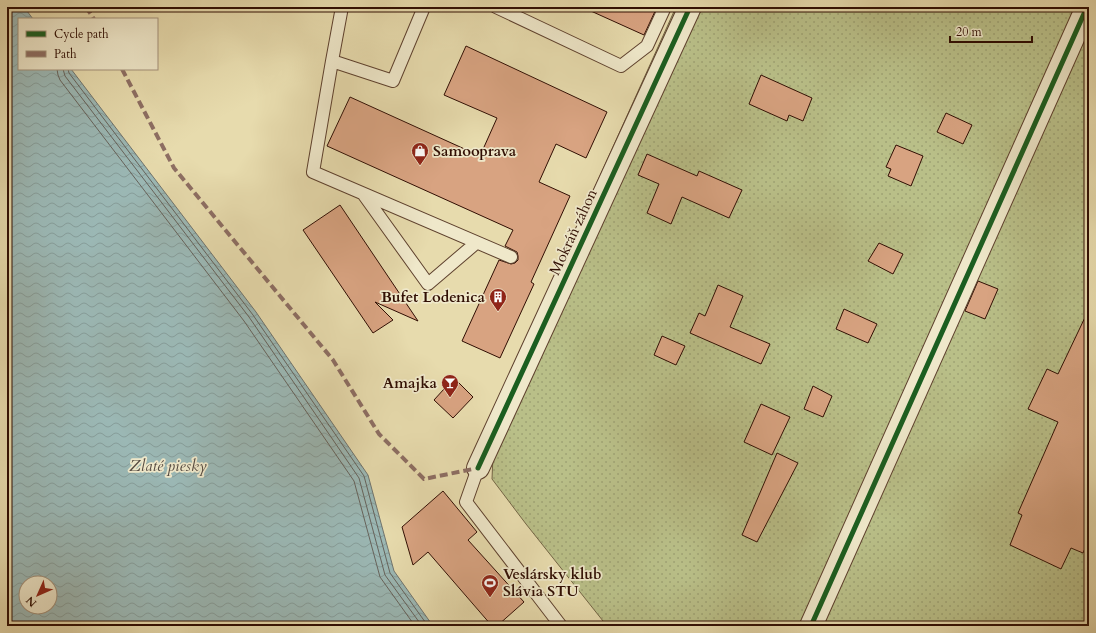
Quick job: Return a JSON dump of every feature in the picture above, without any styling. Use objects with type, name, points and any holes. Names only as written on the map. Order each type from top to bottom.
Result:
[{"type":"street","name":"Mokráň záhon","points":[[478,468],[690,7]]},
{"type":"street","points":[[811,626],[1087,7]]},
{"type":"lane","points":[[342,7],[313,172],[511,258]]},
{"type":"lane","points":[[332,61],[392,81],[424,7]]},
{"type":"lane","points":[[496,7],[621,66],[647,46],[665,7]]},
{"type":"lane","points":[[363,194],[428,284],[476,242]]},
{"type":"lane","points":[[478,468],[466,502],[561,626]]},
{"type":"green space","points":[[676,7],[1089,7],[1089,626],[607,626],[492,479],[495,409]]},
{"type":"water","name":"Zlaté piesky","points":[[7,7],[24,7],[32,18],[18,18],[18,70],[72,70],[256,312],[368,475],[394,571],[433,626],[7,626]]},
{"type":"building","points":[[582,7],[657,7],[644,35]]},
{"type":"building","points":[[466,46],[607,112],[586,158],[556,144],[539,182],[570,196],[531,282],[534,284],[500,358],[462,341],[499,260],[511,264],[518,260],[517,252],[505,246],[513,230],[327,146],[350,97],[480,156],[497,118],[444,95]]},
{"type":"building","points":[[761,75],[812,98],[803,121],[789,115],[787,121],[749,104]]},
{"type":"building","points":[[946,113],[972,125],[963,144],[937,132]]},
{"type":"building","points":[[896,145],[923,156],[911,186],[888,176],[891,169],[886,167]]},
{"type":"building","points":[[647,154],[697,176],[699,171],[742,190],[729,218],[682,197],[671,224],[647,213],[659,184],[638,175]]},
{"type":"building","points":[[340,205],[418,321],[375,302],[393,320],[373,333],[303,230]]},
{"type":"building","points":[[879,243],[903,254],[893,274],[868,261]]},
{"type":"building","points":[[978,281],[998,289],[985,319],[965,311]]},
{"type":"building","points":[[718,285],[743,296],[730,327],[770,344],[761,364],[690,333],[699,313],[705,316]]},
{"type":"building","points":[[844,309],[877,324],[868,343],[836,329]]},
{"type":"building","points":[[1089,309],[1089,539],[1083,553],[1071,548],[1061,569],[1010,545],[1022,515],[1018,513],[1058,422],[1028,409],[1047,369],[1058,374]]},
{"type":"building","points":[[662,336],[685,346],[676,365],[654,355]]},
{"type":"building","points":[[454,378],[473,397],[453,418],[434,400]]},
{"type":"building","points":[[813,386],[832,396],[823,417],[804,409]]},
{"type":"building","points":[[761,404],[790,417],[772,455],[744,442]]},
{"type":"building","points":[[777,453],[798,463],[757,542],[742,535]]},
{"type":"building","points":[[443,491],[477,532],[468,540],[524,602],[497,626],[492,626],[428,552],[413,565],[402,527]]},
{"type":"marked path","points":[[86,7],[93,18]]},
{"type":"marked path","points":[[123,70],[174,168],[333,360],[379,434],[424,479],[478,468]]},
{"type":"cycle path","points":[[478,468],[690,7]]},
{"type":"cycle path","points":[[811,626],[1087,7]]},
{"type":"place","name":"Samooprava","points":[[420,166]]},
{"type":"place","name":"Bufet Lodenica","points":[[498,312]]},
{"type":"place","name":"Amajka","points":[[450,398]]},
{"type":"place","name":"Veslársky klub Slávia STU","points":[[490,598]]}]
